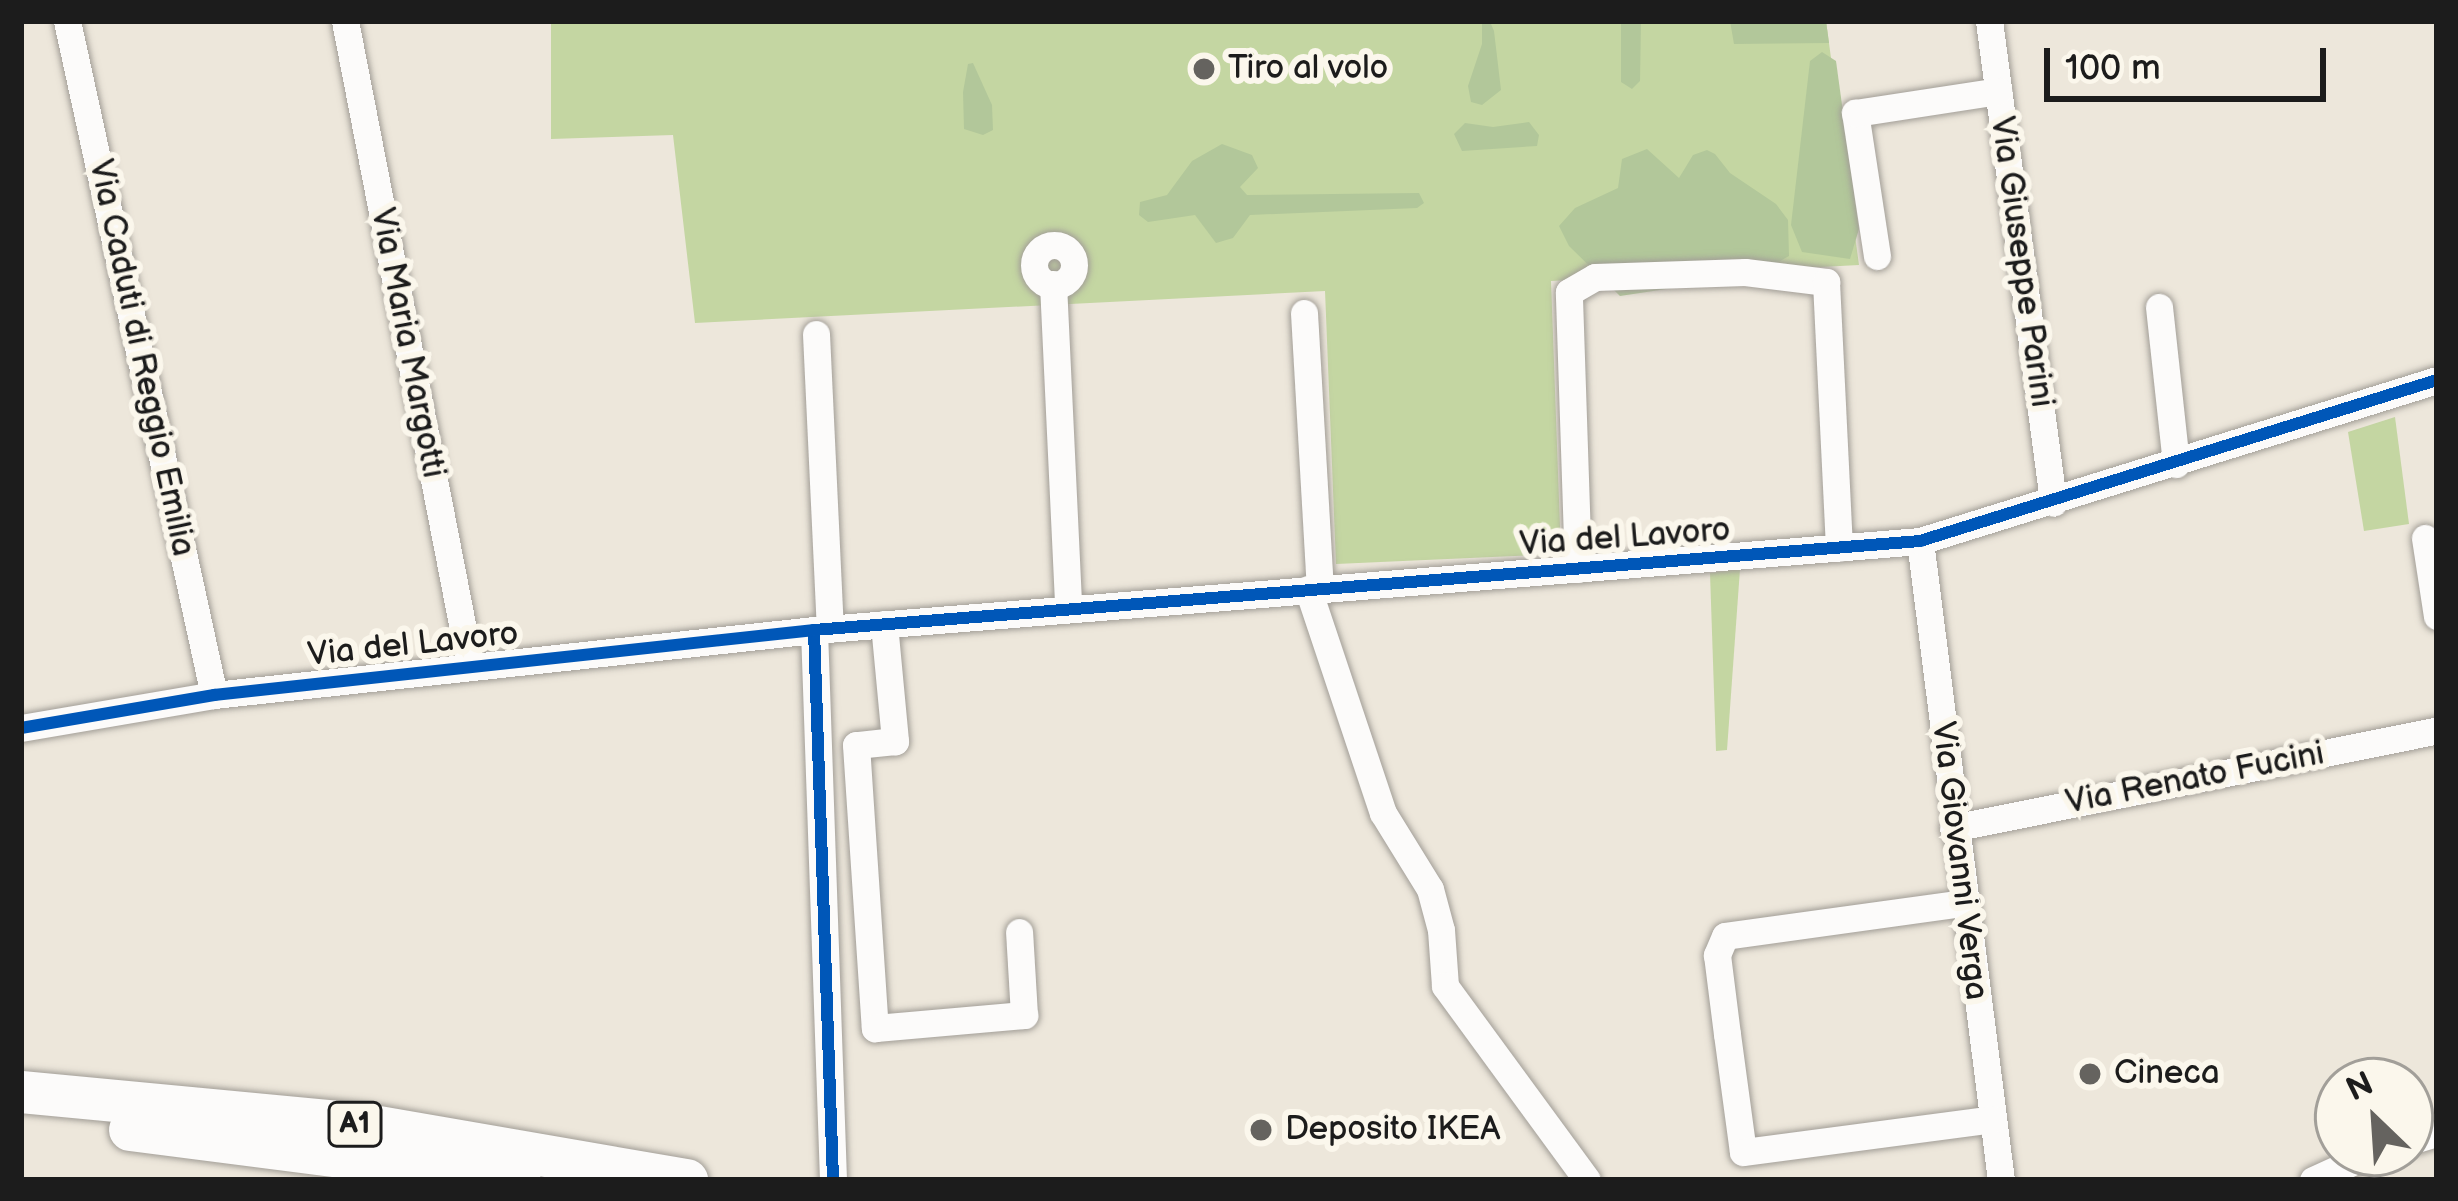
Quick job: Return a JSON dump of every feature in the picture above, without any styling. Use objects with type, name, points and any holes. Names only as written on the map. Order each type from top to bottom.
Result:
[{"type":"highway","name":"A1","points":[[21,1092],[367,1125],[687,1180]]},
{"type":"highway","name":"A1","points":[[21,1121],[369,1156],[520,1180]]},
{"type":"street","name":"Via Caduti di Reggio Emilia","points":[[67,21],[214,694]]},
{"type":"street","name":"Via Maria Margotti","points":[[345,21],[470,665]]},
{"type":"street","name":"Via Giuseppe Parini","points":[[1989,21],[2054,503]]},
{"type":"street","points":[[1877,256],[1855,113],[1998,91]]},
{"type":"street","points":[[1578,569],[1569,292],[1595,277],[1744,272],[1826,282],[1839,548]]},
{"type":"street","points":[[1053,284],[1068,608]]},
{"type":"street","points":[[2159,307],[2176,464]]},
{"type":"street","points":[[1304,313],[1314,588],[1383,813],[1430,889],[1441,930],[1445,986],[1587,1180]]},
{"type":"street","points":[[816,334],[833,1180]]},
{"type":"street","name":"Via del Lavoro","points":[[21,728],[214,694],[822,629],[1920,541],[2054,503],[2431,380]]},
{"type":"street","points":[[2425,538],[2437,616]]},
{"type":"street","name":"Via Giovanni Verga","points":[[1920,541],[2001,1180]]},
{"type":"street","points":[[884,624],[895,741],[856,745],[874,1028],[1024,1015],[1019,932]]},
{"type":"street","name":"Via Renato Fucini","points":[[1953,828],[2437,730]]},
{"type":"street","points":[[1963,903],[1725,936],[1717,955],[1726,1034],[1743,1152],[1993,1119]]},
{"type":"green space","points":[[551,21],[1826,21],[1859,265],[1551,281],[1561,554],[1336,564],[1325,291],[695,323],[673,135],[551,139]]},
{"type":"green space","points":[[1621,21],[1641,21],[1640,81],[1632,89],[1621,82]]},
{"type":"green space","points":[[1730,21],[1826,21],[1829,43],[1734,44]]},
{"type":"green space","points":[[1482,24],[1491,24],[1494,31],[1501,90],[1482,105],[1471,102],[1468,86],[1482,44]]},
{"type":"green space","points":[[1822,52],[1836,61],[1859,229],[1850,259],[1802,252],[1791,225],[1810,61]]},
{"type":"green space","points":[[973,63],[992,105],[993,130],[983,135],[964,129],[963,92],[968,64]]},
{"type":"green space","points":[[1529,122],[1539,135],[1537,146],[1462,151],[1454,134],[1465,123],[1493,127]]},
{"type":"green space","points":[[1222,144],[1252,155],[1258,168],[1240,187],[1247,195],[1419,193],[1424,203],[1417,208],[1250,215],[1233,238],[1216,243],[1195,215],[1148,222],[1139,215],[1140,202],[1167,195],[1192,161]]},
{"type":"green space","points":[[1647,149],[1679,178],[1693,155],[1707,150],[1715,154],[1730,173],[1776,204],[1788,220],[1789,256],[1737,285],[1714,259],[1673,288],[1620,296],[1569,246],[1559,226],[1575,208],[1618,188],[1622,159]]},
{"type":"green space","points":[[2395,417],[2409,524],[2364,531],[2348,432]]},
{"type":"green space","points":[[1740,569],[1727,750],[1716,751],[1710,573]]},
{"type":"cycle path","points":[[21,728],[214,695],[814,630],[1920,541],[2437,380]]},
{"type":"cycle path","points":[[814,630],[833,1180]]},
{"type":"place","name":"Tiro al volo","points":[[1204,69]]},
{"type":"place","name":"Cineca","points":[[2090,1074]]},
{"type":"place","name":"Deposito IKEA","points":[[1261,1130]]}]
